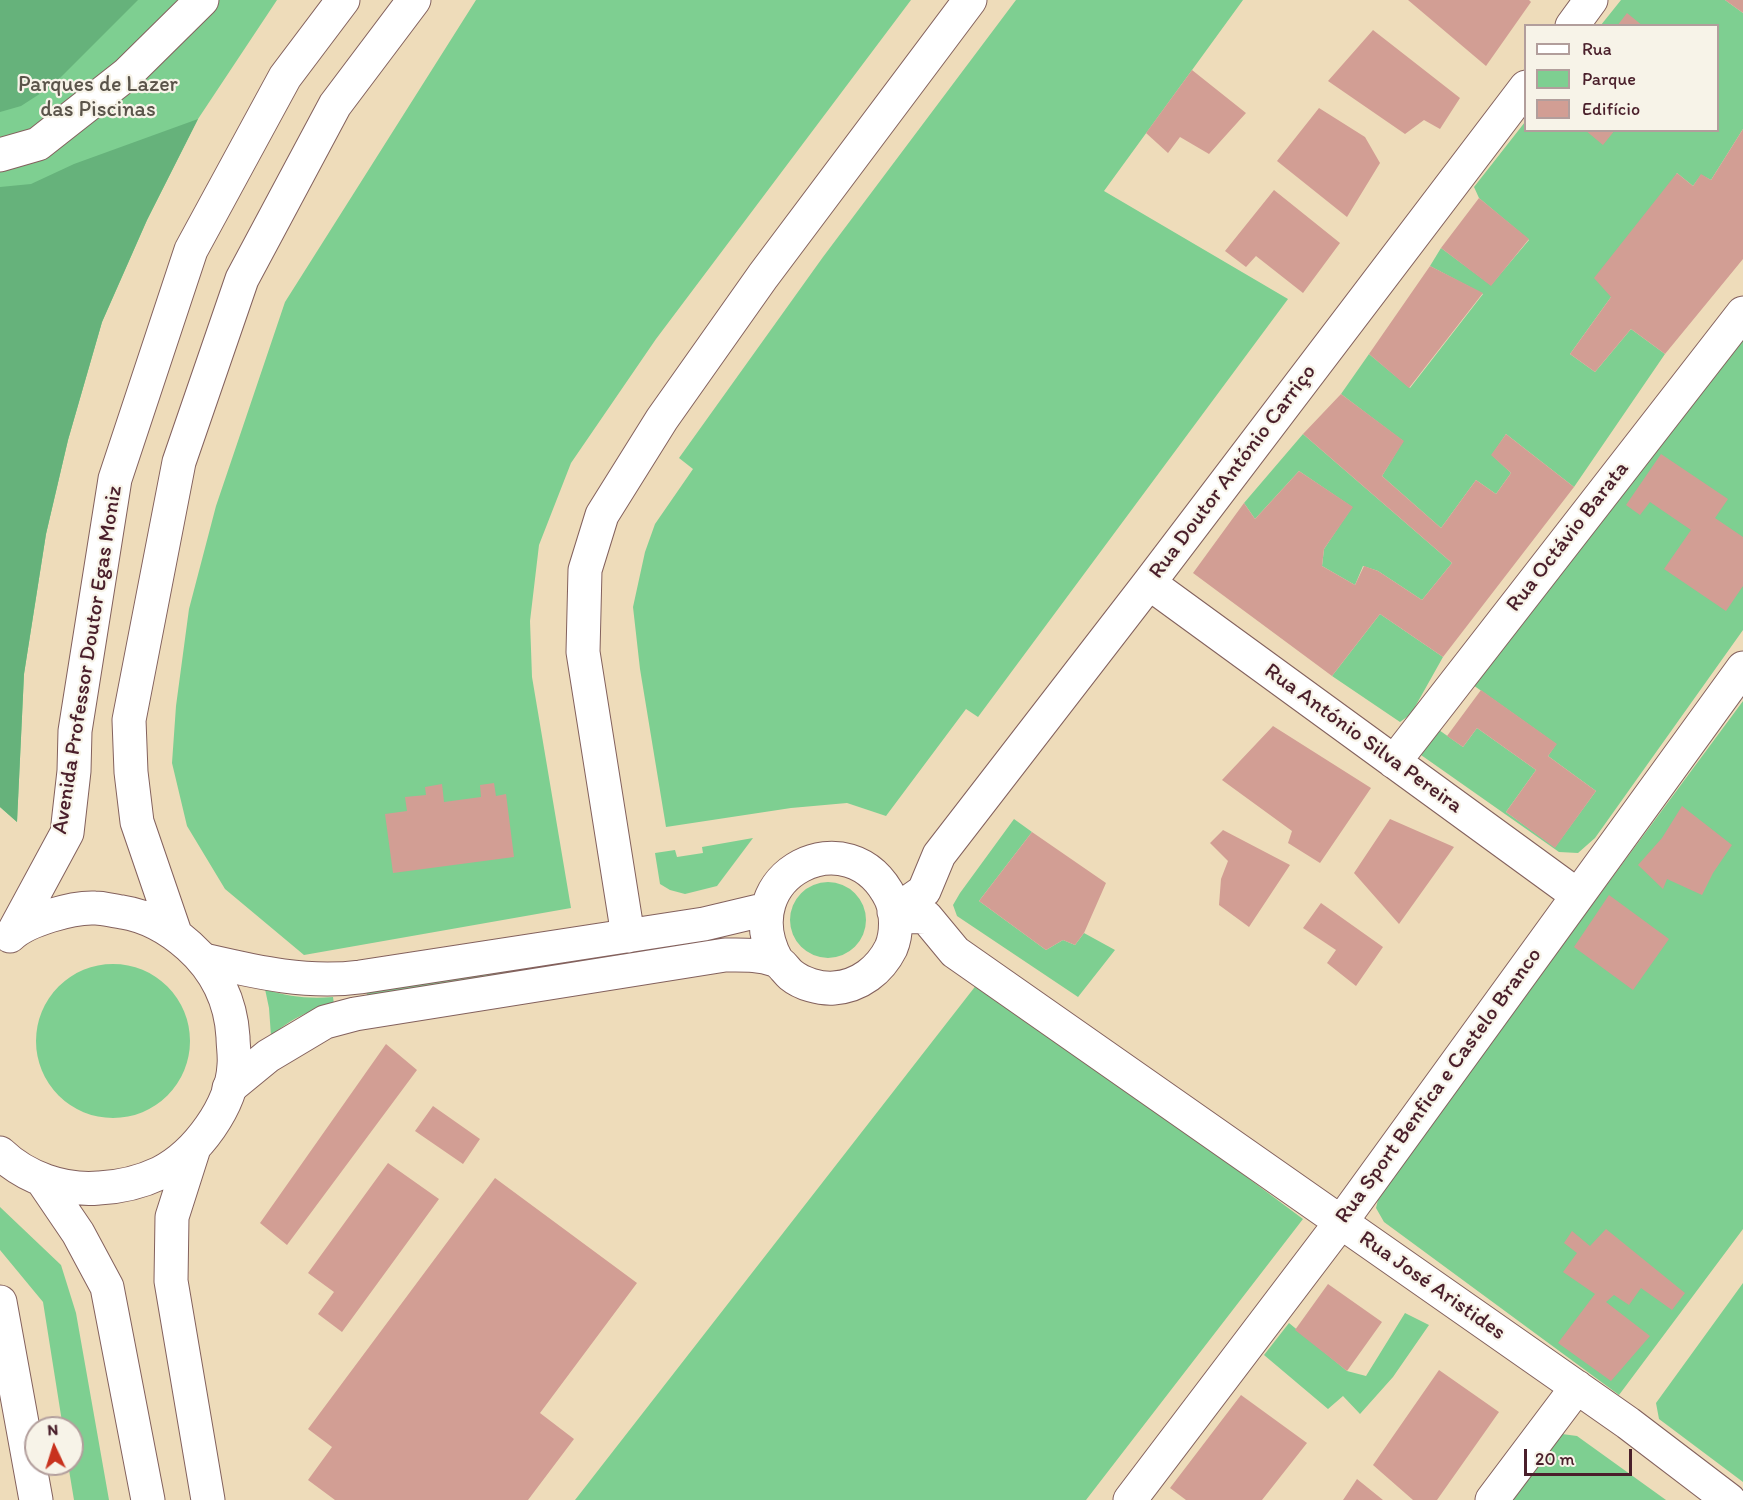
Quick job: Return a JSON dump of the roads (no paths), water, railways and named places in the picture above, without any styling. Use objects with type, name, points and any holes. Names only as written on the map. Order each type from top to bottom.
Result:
[{"type":"street","points":[[0,155],[38,144],[127,75],[202,0]]},
{"type":"street","name":"Avenida Professor Doutor Egas Moniz","points":[[7,939],[67,833],[74,771],[75,731],[115,479],[191,250],[285,77],[343,0]]},
{"type":"street","points":[[175,933],[137,822],[131,772],[129,720],[179,462],[242,279],[335,105],[414,0]]},
{"type":"street","points":[[628,936],[583,652],[585,570],[602,515],[662,419],[763,276],[970,0]]},
{"type":"street","points":[[1573,24],[1591,0]]},
{"type":"street","name":"Rua Doutor António Carriço","points":[[895,914],[924,891],[939,855],[1524,90]]},
{"type":"street","name":"Rua Octávio Barata","points":[[1394,762],[1743,313]]},
{"type":"street","name":"Rua António Silva Pereira","points":[[1149,583],[1577,895]]},
{"type":"street","name":"Rua Sport Benfica e Castelo Branco","points":[[1130,1500],[1341,1222],[1743,668]]},
{"type":"street","points":[[872,873],[907,868],[939,855]]},
{"type":"street","points":[[837,858],[856,863],[872,873],[885,887],[895,914],[895,933],[884,961],[870,975],[853,985],[833,989],[812,986],[792,976],[777,961],[766,936],[767,909],[773,891],[785,877],[800,866],[818,860],[837,858]]},
{"type":"street","points":[[7,939],[52,914],[94,908],[136,914],[175,933],[204,960],[220,986],[232,1019],[234,1065],[229,1088],[221,1110],[194,1148],[172,1217],[171,1281],[208,1500]]},
{"type":"street","points":[[204,960],[268,974],[325,981],[709,923],[767,909]]},
{"type":"street","name":"Rua José Aristides","points":[[895,914],[926,917],[955,952],[1628,1422],[1729,1500]]},
{"type":"street","name":"Rua José Aristides","points":[[890,949],[914,947],[955,952]]},
{"type":"street","points":[[229,1088],[268,1056],[325,1022],[355,1014],[725,955],[754,955],[777,961]]},
{"type":"street","points":[[0,1153],[9,1162],[42,1180],[82,1189],[123,1186],[161,1172],[194,1148]]},
{"type":"street","points":[[42,1180],[78,1233],[107,1287],[148,1500]]},
{"type":"street","points":[[0,1302],[3,1339],[36,1500]]},
{"type":"street","points":[[1492,1500],[1577,1387]]},
{"type":"park label","name":"Parques de Lazer das Piscinas","points":[[98,98]]}]
